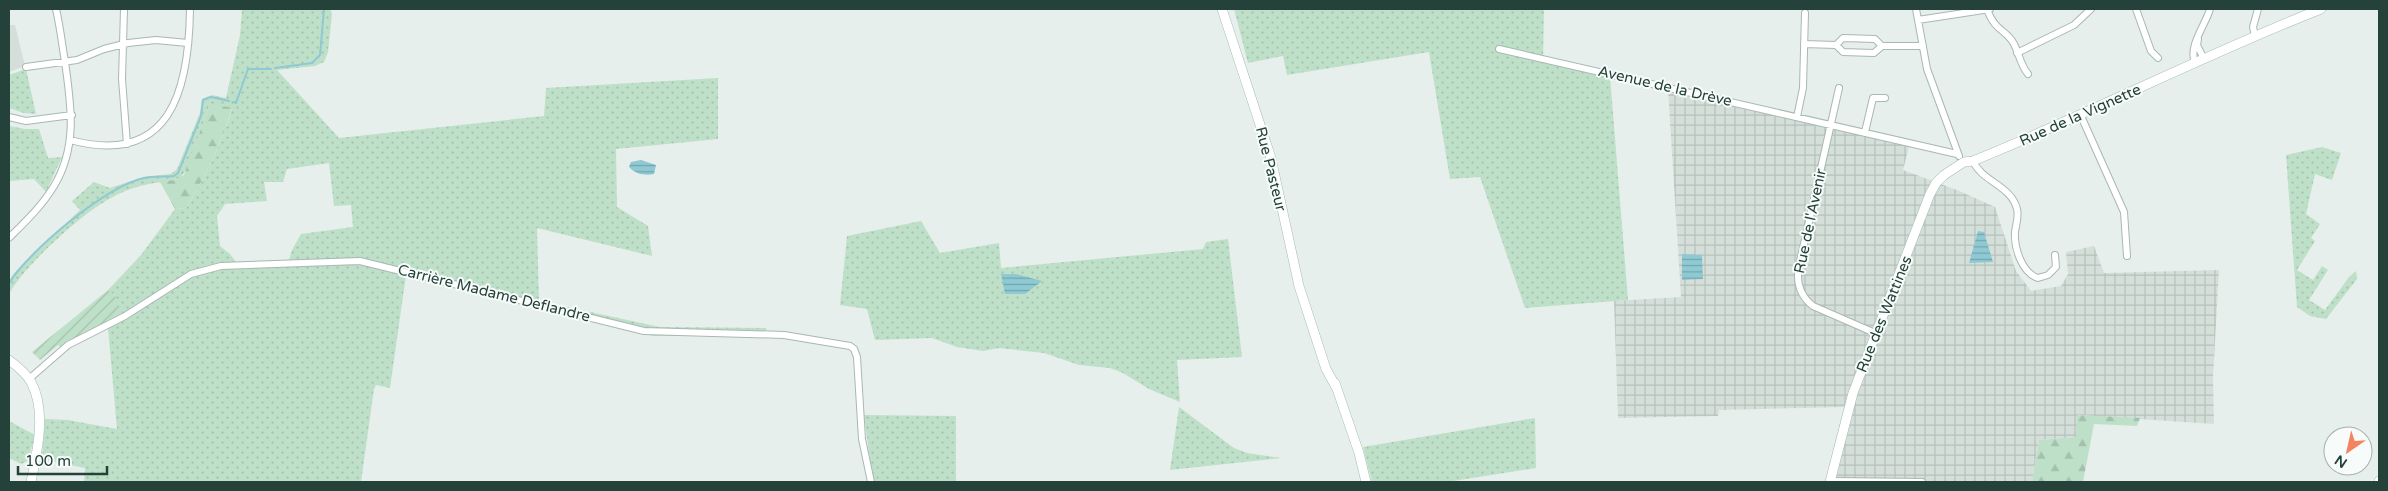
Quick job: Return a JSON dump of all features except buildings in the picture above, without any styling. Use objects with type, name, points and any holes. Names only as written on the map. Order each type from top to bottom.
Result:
[{"type":"street","points":[[10,235],[40,206],[55,184],[64,165],[70,140],[72,115],[56,9]]},
{"type":"street","points":[[124,9],[122,79],[127,144]]},
{"type":"street","points":[[70,140],[103,147],[127,144],[140,140],[153,131],[169,113],[183,80],[190,9]]},
{"type":"street","name":"Rue Pasteur","points":[[1222,9],[1270,158],[1292,260],[1315,331],[1332,369],[1352,439],[1359,453],[1366,482]]},
{"type":"street","points":[[1916,9],[1929,73],[1957,154],[1969,161],[2013,198],[2018,215],[2015,234],[2018,251],[2026,269],[2038,278],[2048,276],[2056,267],[2055,255]]},
{"type":"street","points":[[1918,20],[1989,9],[1994,26],[2011,40],[2028,74]]},
{"type":"street","points":[[2018,53],[2074,25],[2091,9]]},
{"type":"street","points":[[2136,9],[2151,51],[2158,58]]},
{"type":"street","points":[[2195,63],[2193,51],[2210,9]]},
{"type":"street","points":[[2254,36],[2253,27],[2258,9]]},
{"type":"street","name":"Rue de la Vignette","points":[[1969,161],[2081,116],[2254,36],[2322,9]]},
{"type":"street","points":[[1797,117],[1803,88],[1805,13]]},
{"type":"street","points":[[1836,45],[1844,38],[1851,38],[1875,39],[1882,46]]},
{"type":"street","points":[[2198,38],[2197,45],[2204,59]]},
{"type":"street","points":[[26,67],[82,58],[123,44],[151,40],[188,43]]},
{"type":"street","points":[[1804,44],[1836,45],[1844,52],[1874,53],[1882,46],[1923,46]]},
{"type":"street","name":"Avenue de la Drève","points":[[1498,49],[1957,154]]},
{"type":"street","points":[[1831,125],[1839,88]]},
{"type":"street","points":[[1865,132],[1872,98],[1886,98]]},
{"type":"street","points":[[9,117],[26,121],[72,115]]},
{"type":"street","points":[[2081,116],[2124,212],[2127,256]]},
{"type":"street","name":"Rue de l'Avenir","points":[[1831,125],[1798,273],[1798,284],[1805,299],[1813,306],[1875,332]]},
{"type":"street","name":"Rue des Wattines","points":[[1830,482],[1851,399],[1875,332],[1932,190],[1942,178],[1969,161]]},
{"type":"street","name":"Carrière Madame Deflandre","points":[[29,379],[63,348],[119,319],[201,270],[221,266],[355,260],[648,331],[784,334],[850,346],[854,349],[857,357],[862,439],[871,482]]},
{"type":"street","points":[[9,360],[29,379],[36,397],[39,425],[31,482]]},
{"type":"street","name":"Rue Pasteur","points":[[1352,439],[1353,454],[1361,482]]},
{"type":"street","points":[[1830,482],[1922,482]]},
{"type":"shaded area","points":[[9,25],[15,25],[25,66],[9,72]]},
{"type":"shaded area","points":[[1668,89],[1910,143],[1903,170],[1957,190],[1995,207],[2016,271],[2031,291],[2061,286],[2068,274],[2066,252],[2094,246],[2104,273],[2219,270],[2213,377],[2214,424],[2078,415],[2076,437],[2039,440],[2032,482],[1825,482],[1844,407],[1719,410],[1718,416],[1618,418],[1614,301],[1681,297]]},
{"type":"green space","points":[[242,9],[330,9],[332,14],[328,52],[324,62],[315,66],[277,70],[339,138],[544,116],[546,88],[718,78],[718,139],[616,149],[617,207],[648,226],[652,256],[537,228],[539,301],[660,327],[766,328],[767,336],[653,336],[406,275],[390,388],[376,385],[374,389],[361,482],[84,482],[85,468],[42,459],[45,419],[68,420],[117,429],[108,328],[115,296],[108,290],[141,255],[175,209],[186,208],[212,160],[232,109],[209,107],[187,169],[180,178],[135,187],[101,204],[71,226],[56,240],[28,269],[9,294],[9,281],[14,273],[80,210],[72,201],[94,182],[110,188],[143,177],[171,174],[177,169],[200,113],[202,99],[212,95],[226,98],[240,35]],"holes":[[[329,163],[334,206],[351,205],[353,227],[301,234],[289,260],[236,262],[220,246],[217,216],[225,204],[267,201],[264,182],[283,182],[287,169]]]},
{"type":"green space","points":[[1234,9],[1544,9],[1543,62],[1610,76],[1628,300],[1525,308],[1480,177],[1450,179],[1429,52],[1287,75],[1283,56],[1248,63]]},
{"type":"green space","points":[[26,69],[36,114],[24,113],[9,108],[9,75]]},
{"type":"green space","points":[[217,105],[232,108],[218,147],[186,208],[175,209],[160,182],[174,180],[184,175],[209,107]]},
{"type":"green space","points":[[9,126],[39,129],[48,158],[62,157],[46,192],[34,179],[9,181]]},
{"type":"green space","points":[[2322,147],[2341,153],[2332,180],[2315,174],[2306,214],[2320,224],[2311,238],[2315,241],[2297,270],[2313,280],[2322,266],[2328,270],[2309,300],[2325,310],[2349,277],[2356,271],[2357,279],[2326,319],[2310,316],[2297,307],[2286,155]]},
{"type":"green space","points":[[921,221],[940,253],[999,243],[1001,268],[1203,249],[1206,242],[1228,239],[1242,357],[1177,360],[1180,402],[1149,389],[1123,373],[1110,368],[1079,365],[1044,353],[999,348],[983,351],[957,347],[932,338],[875,340],[867,309],[840,305],[847,236]]},
{"type":"green space","points":[[108,290],[115,296],[122,313],[60,347],[58,345],[40,360],[32,352]]},
{"type":"green space","points":[[1179,407],[1234,448],[1247,453],[1281,458],[1170,470]]},
{"type":"green space","points":[[864,415],[956,416],[956,482],[873,482]]},
{"type":"green space","points":[[2077,415],[2140,418],[2137,426],[2094,424],[2083,482],[2032,482],[2039,440],[2076,437]]},
{"type":"green space","points":[[1535,418],[1536,468],[1447,482],[1372,482],[1363,447]]},
{"type":"green space","points":[[9,421],[35,435],[28,461],[21,464],[9,458]]},
{"type":"water","points":[[641,160],[656,165],[654,174],[640,174],[629,167],[631,162]]},
{"type":"water","points":[[1978,231],[1984,232],[1993,262],[1969,263]]},
{"type":"water","points":[[1682,254],[1702,255],[1703,279],[1682,280]]},
{"type":"water","points":[[1001,274],[1016,274],[1042,281],[1025,294],[1005,294]]},
{"type":"waterway","points":[[275,68],[312,63],[320,55],[324,9]]},
{"type":"waterway","points":[[234,102],[236,103],[248,69],[271,69]]},
{"type":"waterway","points":[[9,283],[33,254],[90,206],[128,184],[144,178],[174,176],[178,173],[201,116],[203,100],[211,97],[229,101]]}]
